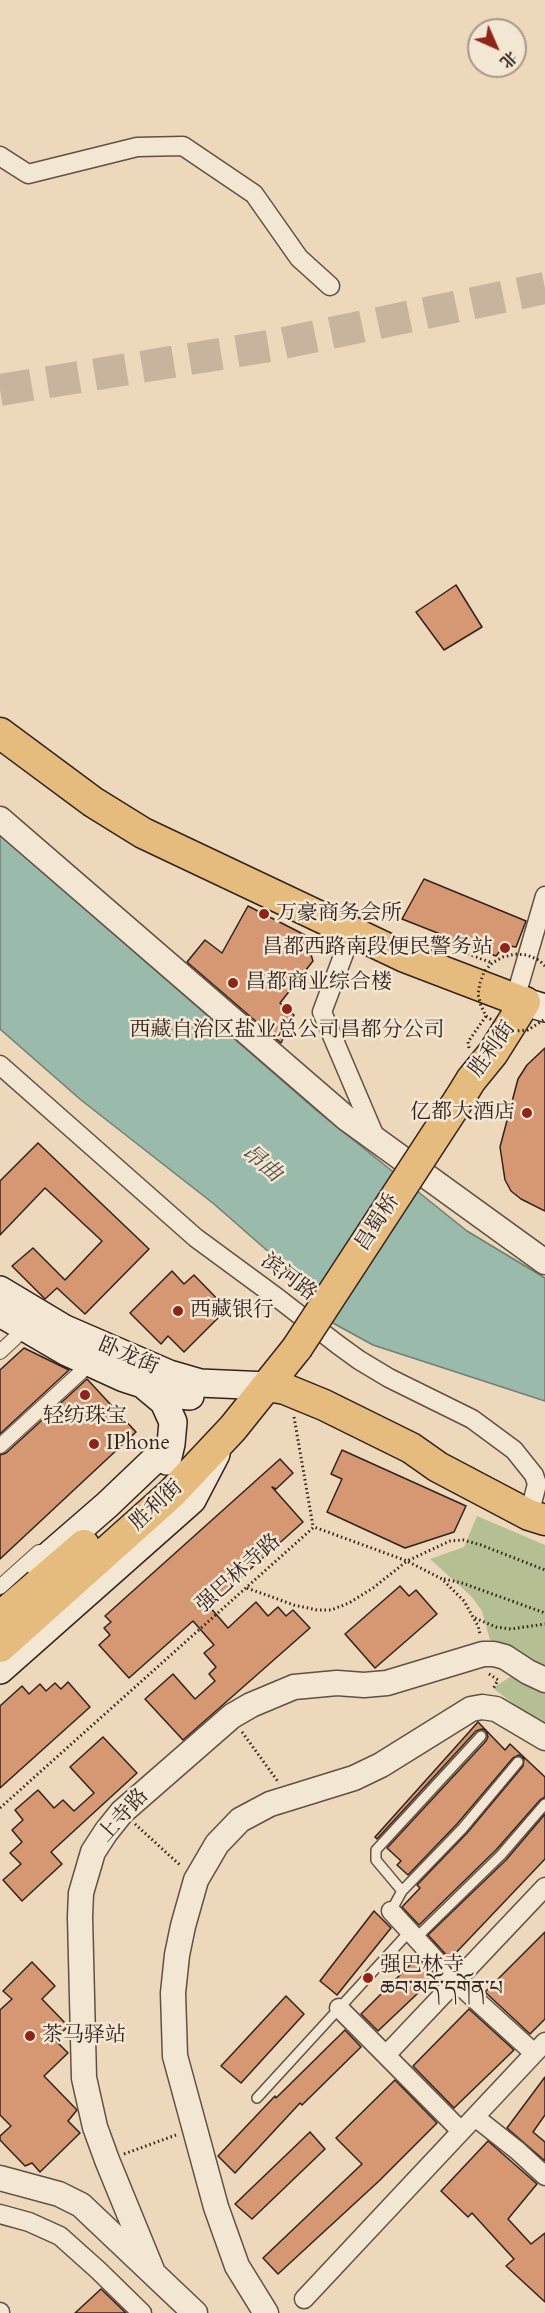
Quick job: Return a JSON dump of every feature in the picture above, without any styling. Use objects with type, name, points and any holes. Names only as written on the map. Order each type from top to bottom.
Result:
[{"type":"main road","points":[[0,734],[85,796],[143,833],[352,932],[520,1006]]},
{"type":"main road","name":"胜利街","points":[[452,1094],[470,1052],[520,1006]]},
{"type":"main road","name":"胜利街","points":[[452,1094],[471,1080],[493,1053],[520,1006]]},
{"type":"main road","name":"昌蜀桥","points":[[291,1343],[452,1094]]},
{"type":"main road","name":"卧龙街","points":[[0,1290],[65,1329],[169,1374],[200,1383],[253,1392]]},
{"type":"main road","name":"卧龙街","points":[[0,1313],[149,1397],[253,1392]]},
{"type":"main road","name":"胜利街","points":[[0,1647],[172,1493],[224,1439],[253,1392],[291,1343]]},
{"type":"main road","points":[[253,1392],[292,1407],[400,1459],[438,1467]]},
{"type":"main road","points":[[253,1392],[300,1395],[411,1448],[438,1467],[537,1517]]},
{"type":"main road","name":"胜利街","points":[[0,1617],[154,1485],[253,1392]]},
{"type":"main road","points":[[149,1397],[164,1402],[172,1422],[171,1444],[162,1473],[154,1485]]},
{"type":"main road","points":[[0,1670],[192,1500],[224,1439]]},
{"type":"main road","points":[[0,1599],[171,1444]]},
{"type":"street","points":[[0,156],[28,174],[137,147],[183,147],[254,194],[299,258],[330,286]]},
{"type":"street","points":[[0,819],[337,1110],[545,1262]]},
{"type":"street","points":[[520,1006],[545,898]]},
{"type":"street","points":[[352,932],[322,1012],[376,1140]]},
{"type":"street","name":"滨河路","points":[[0,1065],[196,1238],[359,1360],[472,1419],[514,1450],[534,1475],[537,1484],[537,1517]]},
{"type":"street","points":[[0,1352],[15,1338]]},
{"type":"street","points":[[0,1446],[81,1372]]},
{"type":"street","points":[[0,1587],[154,1449],[163,1435],[164,1425],[149,1397]]},
{"type":"street","points":[[479,1655],[494,1654],[505,1657],[545,1680]]},
{"type":"street","name":"上寺路","points":[[152,2270],[95,2127],[84,2078],[80,1917],[81,1893],[93,1852],[122,1812],[232,1716],[251,1704],[294,1687],[321,1684],[387,1683],[479,1655]]},
{"type":"street","points":[[266,2313],[237,2266],[216,2207],[176,2056],[173,1993],[183,1926],[196,1880],[217,1844],[240,1820],[262,1808],[336,1785],[363,1774],[418,1743],[471,1709],[482,1707],[496,1709],[545,1738]]},
{"type":"street","points":[[386,2055],[545,1887]]},
{"type":"street","points":[[304,2299],[539,2048],[456,1982],[391,1911]]},
{"type":"street","points":[[339,2008],[461,2131]]},
{"type":"street","points":[[475,2117],[545,2176]]},
{"type":"street","name":"上寺路","points":[[0,2178],[59,2194],[81,2205],[195,2313]]},
{"type":"street","points":[[0,2214],[29,2222],[60,2236],[75,2247],[142,2313]]},
{"type":"lane","points":[[402,1892],[376,1860],[376,1850],[481,1736]]},
{"type":"lane","points":[[391,1911],[402,1892],[462,1829],[518,1762]]},
{"type":"lane","points":[[257,2098],[339,2008],[413,1935],[501,1855],[545,1804]]},
{"type":"path","points":[[465,952],[492,963]]},
{"type":"path","points":[[520,1006],[495,1024],[516,1031],[528,1030],[538,1025],[520,1006],[481,1006],[478,994],[484,972],[502,957],[515,954],[527,955],[539,960],[545,966]]},
{"type":"path","points":[[470,1052],[468,1042],[520,1006]]},
{"type":"path","points":[[292,1407],[314,1527],[407,1561],[442,1579],[462,1583],[545,1613]]},
{"type":"path","name":"强巴林寺路","points":[[0,1808],[314,1527]]},
{"type":"path","points":[[246,1588],[294,1605],[317,1610],[331,1610],[350,1603],[407,1561],[450,1541],[464,1540],[545,1570]]},
{"type":"path","points":[[442,1579],[464,1601],[478,1626],[479,1655],[486,1673],[498,1680],[486,1699],[496,1709]]},
{"type":"path","points":[[475,1618],[496,1627],[511,1629],[545,1624]]},
{"type":"path","points":[[232,1716],[290,1799]]},
{"type":"path","points":[[122,1812],[196,1880]]},
{"type":"path","points":[[107,2160],[195,2128]]},
{"type":"green space","points":[[477,1516],[545,1545],[545,1666],[508,1645],[490,1640],[482,1611],[471,1596],[430,1559],[464,1547]]},
{"type":"green space","points":[[513,1675],[545,1690],[545,1723],[520,1709],[493,1688]]},
{"type":"water","name":"昂曲","points":[[0,835],[316,1110],[467,1231],[545,1278],[545,1401],[373,1345],[331,1322],[303,1282],[214,1204],[81,1100],[0,1029]]},
{"type":"building","points":[[456,585],[482,627],[444,650],[416,612]]},
{"type":"building","points":[[424,879],[526,921],[516,947],[510,946],[496,956],[402,919]]},
{"type":"building","points":[[248,906],[305,935],[313,961],[280,1003],[294,1015],[281,1043],[187,962],[205,940],[222,953]]},
{"type":"building","name":"亿都大酒店","points":[[545,1048],[545,1211],[521,1199],[511,1191],[505,1180],[500,1147],[518,1079],[527,1065]]},
{"type":"building","points":[[38,1143],[149,1249],[85,1314],[57,1288],[45,1299],[12,1266],[33,1248],[65,1280],[102,1241],[45,1188],[0,1235],[0,1181]]},
{"type":"building","name":"西藏银行","points":[[172,1271],[184,1284],[194,1275],[227,1309],[184,1352],[168,1336],[161,1344],[130,1313]]},
{"type":"building","points":[[24,1348],[69,1370],[0,1434],[0,1370]]},
{"type":"building","points":[[87,1379],[136,1432],[0,1559],[0,1455],[6,1453]]},
{"type":"building","points":[[342,1450],[466,1506],[454,1532],[405,1548],[327,1512],[342,1479],[331,1474]]},
{"type":"building","points":[[280,1459],[293,1473],[276,1489],[272,1487],[303,1522],[209,1606],[228,1628],[256,1602],[268,1616],[278,1607],[286,1616],[293,1610],[310,1628],[183,1740],[145,1699],[173,1674],[195,1699],[215,1681],[209,1674],[216,1667],[204,1653],[214,1645],[193,1621],[129,1678],[99,1645],[110,1635],[104,1628],[111,1622],[105,1616]]},
{"type":"building","points":[[400,1586],[409,1596],[416,1590],[437,1614],[375,1668],[345,1634]]},
{"type":"building","points":[[68,1682],[90,1707],[0,1788],[0,1706],[22,1686],[29,1694],[40,1684],[46,1691],[55,1683],[61,1689]]},
{"type":"building","points":[[478,1722],[505,1750],[510,1744],[545,1777],[545,1797],[496,1850],[419,1925],[402,1907],[420,1888],[417,1885],[467,1833],[523,1766],[524,1759],[519,1755],[513,1758],[457,1824],[408,1875],[397,1865],[401,1861],[387,1848],[486,1741],[488,1737],[486,1731],[482,1729],[476,1731],[377,1839],[375,1837]]},
{"type":"building","points":[[103,1737],[137,1773],[51,1852],[62,1864],[22,1901],[3,1880],[21,1864],[10,1853],[22,1842],[12,1830],[23,1820],[15,1810],[38,1790],[54,1808],[63,1800],[74,1811],[94,1793],[70,1767]]},
{"type":"building","points":[[545,1814],[545,1859],[450,1959],[428,1935],[506,1860]]},
{"type":"building","points":[[374,1911],[391,1928],[337,1995],[320,1981]]},
{"type":"building","points":[[545,1932],[545,2019],[530,2034],[485,1992]]},
{"type":"building","points":[[418,1957],[436,1976],[378,2031],[361,2014]]},
{"type":"building","points":[[32,1962],[55,1986],[42,1999],[68,2026],[55,2040],[68,2053],[44,2076],[77,2110],[68,2121],[80,2133],[40,2172],[32,2163],[25,2166],[0,2140],[0,2136],[11,2126],[0,2115],[0,2010],[12,1999],[3,1991]]},
{"type":"building","points":[[286,1996],[304,2014],[241,2083],[221,2066]]},
{"type":"building","points":[[469,2009],[514,2050],[454,2108],[413,2066]]},
{"type":"building","points":[[345,2030],[361,2047],[302,2105],[300,2103],[235,2173],[218,2156],[275,2096],[276,2098]]},
{"type":"building","points":[[545,2077],[545,2115],[533,2132],[545,2142],[545,2161],[507,2128]]},
{"type":"building","points":[[395,2080],[437,2123],[379,2181],[278,2274],[263,2258],[362,2164],[336,2138]]},
{"type":"building","points":[[310,2132],[325,2149],[252,2219],[235,2204]]},
{"type":"building","points":[[488,2141],[537,2184],[508,2219],[531,2244],[545,2233],[545,2302],[506,2266],[514,2259],[472,2213],[468,2217],[441,2191]]},
{"type":"building","points":[[101,2289],[126,2313],[75,2313]]},
{"type":"tunnel","points":[[0,390],[269,346],[545,288]]},
{"type":"place","name":"万豪商务会所","points":[[264,914]]},
{"type":"place","name":"昌都西路南段便民警务站","points":[[505,948]]},
{"type":"place","name":"昌都商业综合楼","points":[[233,983]]},
{"type":"place","name":"西藏自治区盐业总公司昌都分公司","points":[[287,1009]]},
{"type":"place","name":"亿都大酒店","points":[[527,1113]]},
{"type":"place","name":"西藏银行","points":[[178,1311]]},
{"type":"place","name":"轻纺珠宝","points":[[85,1395]]},
{"type":"place","name":"IPhone","points":[[94,1444]]},
{"type":"place","name":"强巴林寺 ཆབ་མདོ་དགོན་པ","points":[[368,1978]]},
{"type":"place","name":"茶马驿站","points":[[30,2036]]}]
